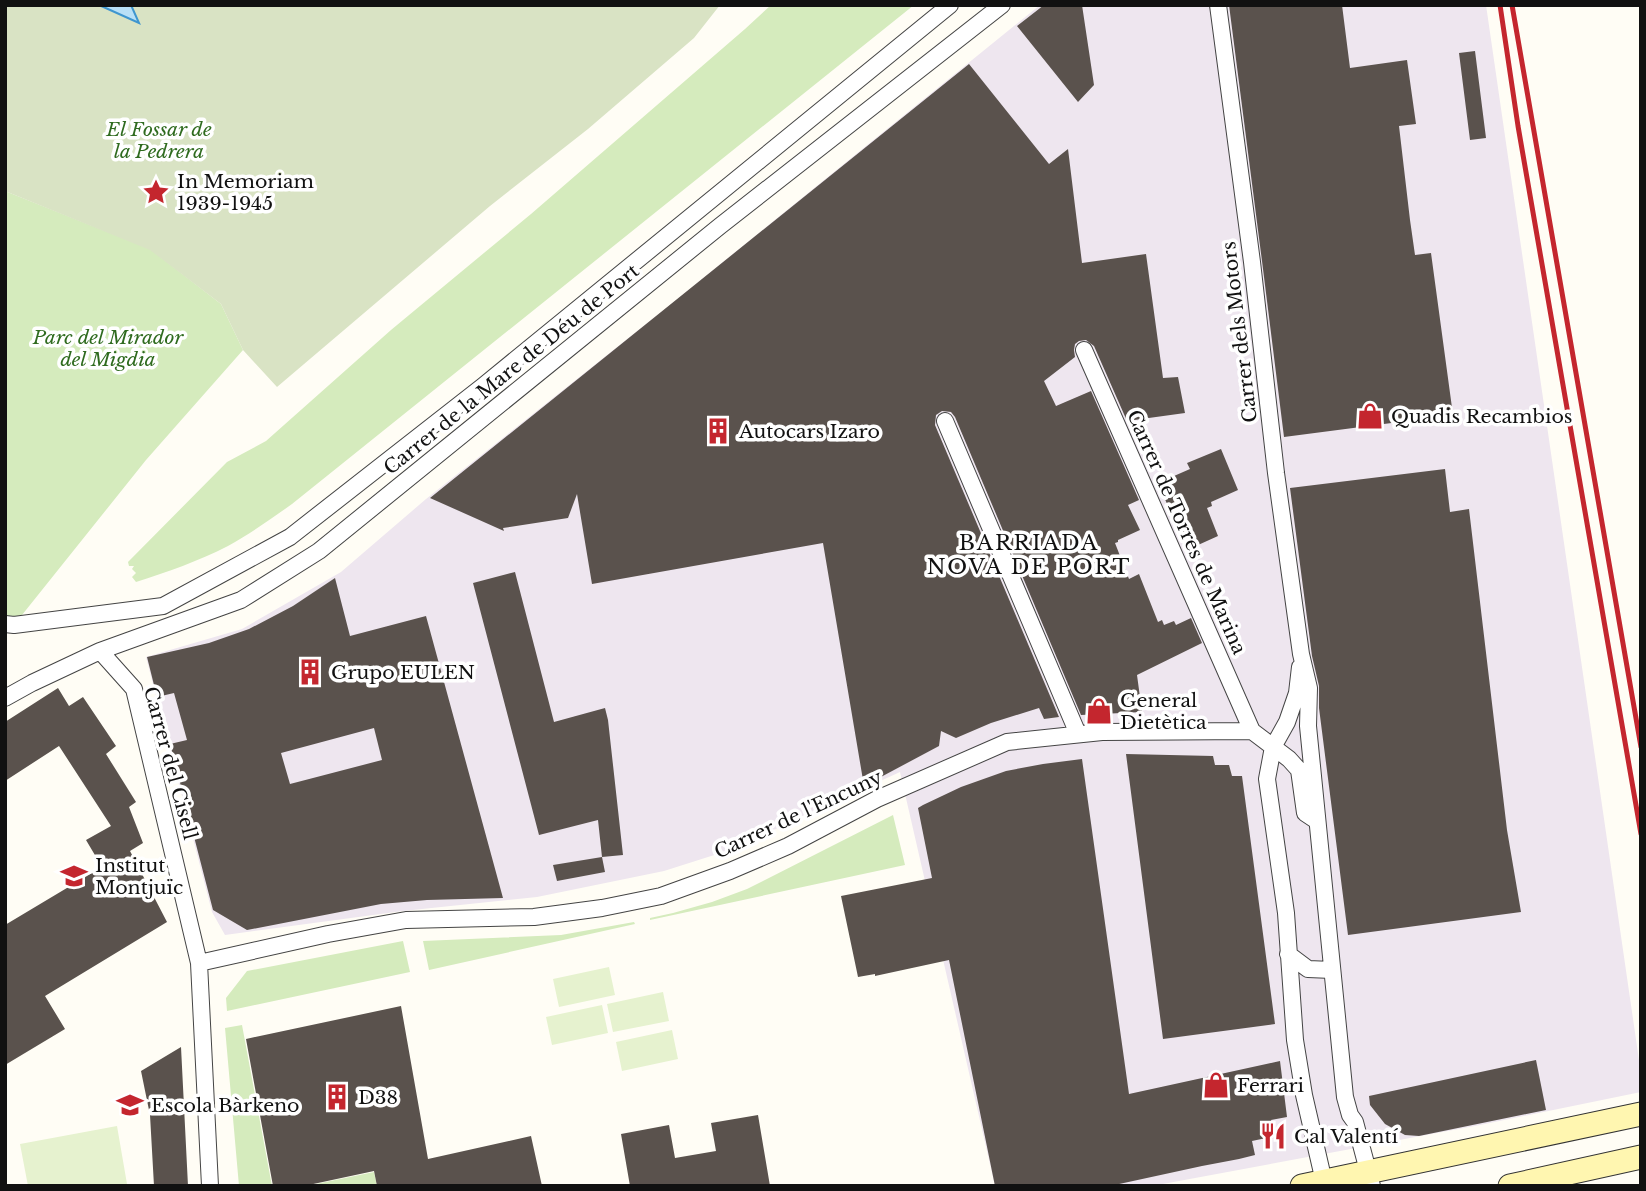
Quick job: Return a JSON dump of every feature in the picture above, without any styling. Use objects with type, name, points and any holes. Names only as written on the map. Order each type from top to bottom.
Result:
[{"type":"main road","points":[[1317,1184],[1370,1179],[1641,1114]]},
{"type":"main road","points":[[1510,1186],[1641,1157]]},
{"type":"street","name":"Carrer de la Mare de Déu de Port","points":[[10,624],[163,606],[290,537],[493,377],[950,5]]},
{"type":"street","name":"Carrer de la Mare de Déu de Port","points":[[5,698],[100,651],[241,600],[319,551],[720,226],[1002,5]]},
{"type":"street","name":"Carrer dels Motors","points":[[1218,5],[1276,472],[1301,654],[1309,688],[1308,726],[1345,1097],[1355,1122],[1370,1179]]},
{"type":"street","name":"Carrer de Torres de Marina","points":[[1084,350],[1252,731]]},
{"type":"street","points":[[945,421],[1078,734]]},
{"type":"street","name":"Carrer del Cisell","points":[[100,651],[134,690],[199,963],[210,1186]]},
{"type":"street","name":"Carrer dels Motors","points":[[1301,654],[1297,693],[1287,722],[1273,747],[1267,779],[1286,913],[1295,1040],[1317,1184]]},
{"type":"street","name":"Carrer de l'Encuny","points":[[199,963],[406,920],[534,917],[602,908],[661,896],[788,846],[877,799],[1007,742],[1101,732],[1252,731]]},
{"type":"street","points":[[1252,731],[1300,770],[1305,813],[1317,821]]},
{"type":"street","points":[[1288,954],[1308,969],[1332,970]]},
{"type":"shaded area","points":[[1040,5],[1486,5],[1641,1074],[1641,1092],[1152,1186],[995,1186],[900,772],[730,850],[664,871],[537,897],[403,911],[225,935],[212,912],[146,657],[242,629],[341,572],[426,499]]},
{"type":"green space","name":"El Fossar de la Pedrera","points":[[5,5],[720,5],[694,38],[277,387],[243,350],[221,304],[150,250],[5,191]]},
{"type":"green space","points":[[771,5],[914,5],[292,504],[228,546],[206,557],[136,582],[132,577],[136,573],[132,569],[134,566],[129,566],[128,562],[227,462],[266,441],[391,330],[531,214]]},
{"type":"green space","name":"Parc del Mirador del Migdia","points":[[5,191],[150,249],[221,304],[243,350],[146,460],[14,625],[5,624]]},
{"type":"green space","points":[[893,815],[905,865],[650,920],[747,889]]},
{"type":"green space","points":[[634,922],[635,924],[429,970],[423,941],[561,935]]},
{"type":"green space","points":[[403,941],[410,972],[227,1011],[226,998],[247,971]]},
{"type":"green space","points":[[609,967],[615,995],[559,1007],[553,979]]},
{"type":"green space","points":[[663,992],[669,1021],[613,1032],[607,1004]]},
{"type":"green space","points":[[602,1005],[608,1033],[552,1045],[546,1017]]},
{"type":"green space","points":[[242,1025],[272,1186],[239,1186],[225,1028]]},
{"type":"green space","points":[[672,1030],[678,1059],[622,1071],[616,1042]]},
{"type":"green space","points":[[117,1126],[127,1184],[28,1186],[20,1144]]},
{"type":"green space","points":[[374,1172],[377,1186],[306,1186]]},
{"type":"water","points":[[99,5],[131,5],[139,23]]},
{"type":"building","points":[[1044,5],[1082,5],[1094,85],[1078,102],[1017,26]]},
{"type":"building","points":[[1229,5],[1342,5],[1350,68],[1407,60],[1416,124],[1399,126],[1410,220],[1415,255],[1431,253],[1453,415],[1284,437]]},
{"type":"building","points":[[1475,51],[1486,138],[1470,140],[1459,53]]},
{"type":"building","points":[[969,64],[1049,164],[1068,149],[1082,263],[1146,254],[1163,378],[1178,377],[1185,413],[1127,421],[1094,346],[1086,340],[1075,344],[1075,357],[1044,381],[1056,406],[1091,391],[1139,500],[1128,505],[1140,530],[1115,543],[1129,579],[1139,574],[1158,622],[1162,620],[1164,625],[1174,621],[1176,625],[1191,618],[1202,643],[1137,675],[1142,712],[1081,715],[955,417],[951,412],[942,411],[936,415],[935,425],[1059,717],[1044,719],[1039,708],[991,723],[956,738],[941,731],[939,746],[864,786],[823,543],[592,584],[577,494],[568,518],[503,528],[504,531],[430,498]]},
{"type":"building","points":[[1221,449],[1238,490],[1211,502],[1212,506],[1207,508],[1218,536],[1187,550],[1158,483],[1190,469],[1187,463]]},
{"type":"building","points":[[1445,469],[1450,512],[1469,509],[1507,830],[1521,912],[1348,935],[1319,708],[1319,686],[1312,656],[1290,488]]},
{"type":"building","points":[[515,572],[554,722],[605,708],[623,855],[602,857],[598,820],[539,835],[473,583]]},
{"type":"building","points":[[335,578],[350,636],[426,616],[503,898],[381,904],[247,930],[213,910],[170,744],[187,740],[174,693],[157,697],[147,657],[209,643],[249,629],[293,606]],"holes":[[[374,728],[382,760],[290,784],[281,753]]]},
{"type":"building","name":"Institut Montjuïc","points":[[58,688],[69,706],[83,697],[116,746],[106,754],[136,802],[129,807],[143,843],[130,851],[167,922],[45,996],[65,1029],[5,1065],[5,925],[102,867],[86,840],[111,826],[59,746],[5,781],[5,722]]},
{"type":"building","points":[[1126,754],[1213,756],[1215,765],[1229,765],[1232,776],[1242,776],[1275,1024],[1163,1039]]},
{"type":"building","points":[[1082,759],[1129,1094],[1280,1061],[1287,1117],[1271,1120],[1275,1136],[1252,1141],[1255,1155],[1239,1159],[1110,1186],[995,1186],[949,960],[875,976],[858,977],[841,896],[932,878],[918,808],[923,805],[961,787],[1006,771]]},
{"type":"building","points":[[602,857],[605,872],[557,881],[553,865]]},
{"type":"building","name":"D38","points":[[401,1006],[428,1159],[531,1136],[542,1186],[377,1186],[374,1171],[304,1186],[273,1186],[246,1039]]},
{"type":"building","points":[[181,1047],[188,1186],[154,1186],[150,1115],[141,1071]]},
{"type":"building","points":[[1536,1060],[1546,1110],[1419,1136],[1405,1135],[1385,1124],[1370,1105],[1369,1096]]},
{"type":"building","points":[[758,1115],[770,1186],[630,1186],[621,1134],[669,1125],[675,1158],[716,1151],[711,1123]]},
{"type":"railway","points":[[1500,5],[1518,126],[1641,834]]},
{"type":"railway","points":[[1512,5],[1641,747]]},
{"type":"place","name":"In Memoriam 1939-1945","points":[[156,192]]},
{"type":"place","name":"Quadis Recambios","points":[[1370,416]]},
{"type":"place","name":"Autocars Izaro","points":[[718,431]]},
{"type":"place","name":"Grupo EULEN","points":[[310,672]]},
{"type":"place","name":"General Dietètica","points":[[1099,711]]},
{"type":"place","name":"Institut Montjuïc","points":[[74,876]]},
{"type":"place","name":"Ferrari","points":[[1216,1085]]},
{"type":"place","name":"D38","points":[[337,1097]]},
{"type":"place","name":"Escola Bàrkeno","points":[[130,1105]]},
{"type":"place","name":"Cal Valentí","points":[[1273,1136]]},
{"type":"district","name":"BARRIADA NOVA DE PORT","points":[[1029,555]]}]
